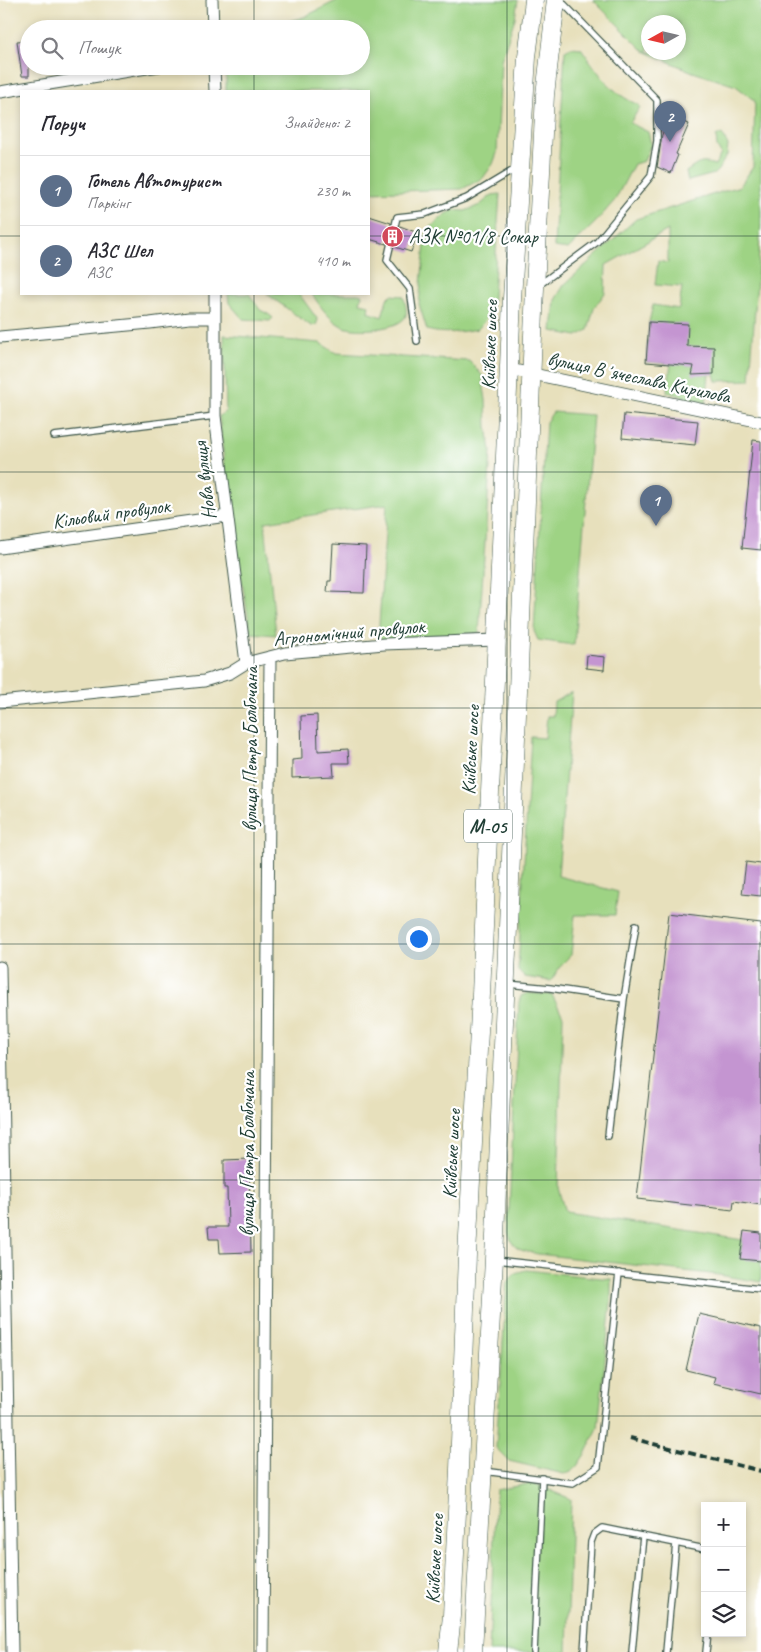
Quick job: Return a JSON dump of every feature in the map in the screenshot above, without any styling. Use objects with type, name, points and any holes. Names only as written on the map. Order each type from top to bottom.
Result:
[{"type":"main road","name":"Київське шосе","points":[[448,1652],[452,1616],[467,1255],[481,994],[519,167],[527,57],[534,0]]},
{"type":"main road","name":"М-05","points":[[473,1652],[494,1259],[535,288],[545,95],[558,0]]},
{"type":"street","points":[[212,0],[213,20]]},
{"type":"street","points":[[0,92],[104,75]]},
{"type":"street","points":[[214,75],[215,90]]},
{"type":"street","name":"Нова вулиця","points":[[215,295],[215,416],[246,663]]},
{"type":"street","points":[[0,337],[189,318],[214,318]]},
{"type":"street","name":"вулиця Вʼячеслава Кирилова","points":[[509,369],[761,422]]},
{"type":"street","name":"Кільовий провулок","points":[[0,548],[227,516]]},
{"type":"street","name":"Агрономічний провулок","points":[[0,702],[204,681],[230,672],[246,663],[285,653],[384,644],[497,640]]},
{"type":"street","name":"вулиця Петра Болбочана","points":[[263,1652],[270,657]]},
{"type":"street","points":[[0,968],[12,1652]]},
{"type":"lane","points":[[535,288],[597,242],[651,176],[658,141],[657,100],[558,0]]},
{"type":"lane","points":[[417,341],[410,290],[387,260],[397,217],[425,214],[467,198],[519,167]]},
{"type":"lane","points":[[54,436],[215,416]]},
{"type":"lane","points":[[608,1136],[624,999],[636,925]]},
{"type":"lane","points":[[506,984],[550,988],[624,999]]},
{"type":"lane","points":[[494,1259],[761,1289]]},
{"type":"lane","points":[[482,1470],[573,1483],[598,1467],[619,1273]]},
{"type":"lane","points":[[534,1652],[542,1478]]},
{"type":"lane","points":[[584,1652],[591,1542],[594,1534],[602,1528],[701,1548]]},
{"type":"lane","points":[[632,1652],[643,1536]]},
{"type":"lane","points":[[666,1652],[676,1543]]},
{"type":"lane","points":[[706,1652],[708,1637]]},
{"type":"green space","points":[[338,0],[518,0],[515,18],[501,60],[497,153],[493,164],[483,178],[462,189],[370,192],[370,90],[226,90],[226,75],[370,75],[370,20],[293,20],[304,17]]},
{"type":"green space","points":[[593,0],[761,0],[761,224],[750,380],[716,381],[714,374],[709,374],[706,403],[667,392],[671,364],[646,362],[649,322],[653,305],[679,309],[682,287],[655,285],[658,261],[668,263],[668,230],[606,265],[605,293],[594,308],[588,330],[577,336],[552,331],[555,300],[564,285],[636,219],[740,186],[753,167],[755,101],[736,86],[693,72],[665,60],[686,60],[686,15],[641,15],[641,48]]},
{"type":"green space","points":[[571,47],[581,48],[599,74],[613,88],[639,105],[640,107],[630,123],[648,132],[651,144],[644,161],[634,164],[615,200],[568,249],[554,247],[565,50]]},
{"type":"green space","points":[[722,134],[728,145],[727,155],[718,170],[714,174],[688,181],[686,172],[696,165],[706,163],[715,165],[721,154],[717,147],[716,137]]},
{"type":"green space","points":[[500,194],[492,311],[478,329],[446,333],[427,330],[419,304],[426,234],[446,214],[454,210],[465,211],[480,205],[492,195]]},
{"type":"green space","points":[[228,295],[250,295],[260,310],[273,318],[270,321],[243,319],[229,303]]},
{"type":"green space","points":[[268,295],[300,295],[318,320],[316,325],[311,326]]},
{"type":"green space","points":[[313,295],[362,295],[360,303],[369,305],[368,312],[382,317],[387,299],[391,295],[403,296],[406,305],[406,315],[403,320],[388,327],[350,329],[339,324],[322,308]]},
{"type":"green space","points":[[224,335],[320,343],[336,353],[469,361],[482,375],[491,450],[479,633],[378,640],[387,504],[265,522],[276,635],[251,633],[230,513],[219,416],[226,411]]},
{"type":"green space","points":[[553,412],[593,415],[574,645],[538,640],[534,631],[546,422]]},
{"type":"green space","points":[[572,692],[558,876],[618,892],[615,915],[575,915],[571,955],[561,965],[551,981],[525,977],[518,970],[531,737],[545,738],[547,716],[553,716],[554,702]]},
{"type":"green space","points":[[527,993],[552,995],[563,1016],[558,1188],[565,1212],[743,1240],[740,1258],[761,1261],[761,1282],[719,1275],[538,1254],[518,1249],[512,1243],[508,1232],[519,1002],[521,996]]},
{"type":"green space","points":[[526,1270],[611,1279],[611,1302],[598,1428],[577,1466],[564,1474],[509,1461],[496,1448],[507,1282],[515,1273]]},
{"type":"green space","points":[[533,1483],[571,1499],[567,1652],[489,1652],[496,1490]]},
{"type":"building","points":[[17,41],[20,41],[20,62]]},
{"type":"building","points":[[669,116],[689,124],[676,154],[678,155],[671,173],[657,167],[662,135]]},
{"type":"building","points":[[370,216],[391,223],[386,244],[370,239]]},
{"type":"building","points":[[400,226],[418,233],[411,252],[395,247]]},
{"type":"building","points":[[649,322],[688,324],[687,346],[714,347],[714,374],[692,375],[694,366],[646,362]]},
{"type":"building","points":[[624,414],[698,421],[695,445],[622,438]]},
{"type":"building","points":[[753,440],[761,441],[761,550],[742,548]]},
{"type":"building","points":[[333,544],[366,546],[364,593],[327,592],[328,581],[331,581]]},
{"type":"building","points":[[587,655],[605,657],[604,670],[586,668]]},
{"type":"building","points":[[317,715],[318,751],[348,749],[349,763],[333,763],[334,776],[292,778],[292,760],[302,759],[301,716]]},
{"type":"building","points":[[746,862],[761,864],[761,896],[742,894]]},
{"type":"building","points":[[669,913],[761,924],[761,1205],[734,1201],[733,1210],[637,1199]]},
{"type":"building","points":[[249,1159],[251,1252],[220,1253],[219,1239],[209,1239],[208,1227],[228,1227],[227,1188],[224,1188],[224,1160]]},
{"type":"building","points":[[744,1231],[761,1233],[761,1261],[740,1259]]},
{"type":"building","points":[[699,1314],[761,1328],[761,1394],[713,1383],[715,1377],[686,1370]]},
{"type":"railway","points":[[630,1438],[761,1471]]},
{"type":"place","name":"АЗС Шел","points":[[670,142]]},
{"type":"place","name":"АЗК №01/8 Сокар","points":[[393,236]]},
{"type":"place","name":"Готель Автотурист","points":[[656,526]]}]
